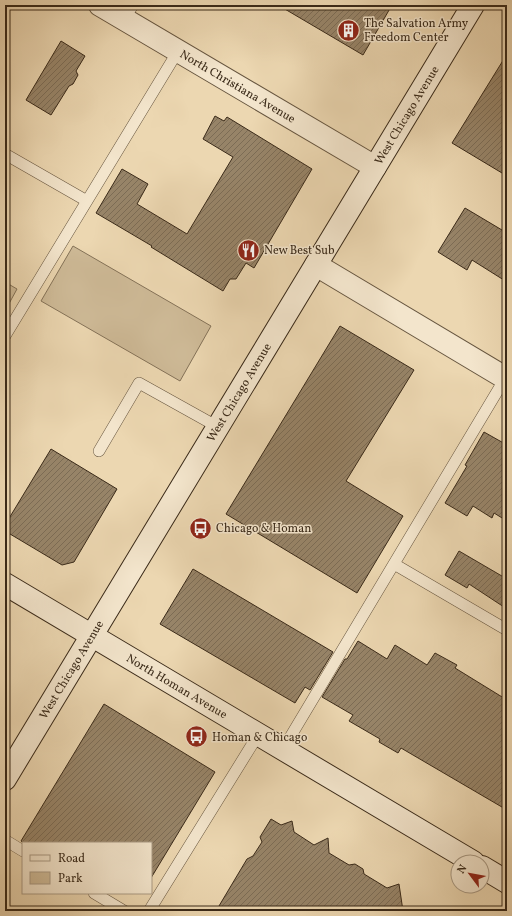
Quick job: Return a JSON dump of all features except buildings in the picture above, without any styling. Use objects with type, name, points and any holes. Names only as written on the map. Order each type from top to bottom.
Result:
[{"type":"street","name":"North Christiana Avenue","points":[[100,5],[129,12],[178,51],[375,167]]},
{"type":"street","name":"West Chicago Avenue","points":[[5,779],[473,5]]},
{"type":"street","points":[[316,265],[506,377]]},
{"type":"street","name":"North Homan Avenue","points":[[5,584],[460,854]]},
{"type":"street","points":[[490,872],[507,882]]},
{"type":"lane","points":[[6,333],[178,51]]},
{"type":"lane","points":[[5,154],[87,201]]},
{"type":"lane","points":[[283,749],[506,377]]},
{"type":"lane","points":[[99,451],[140,383],[218,427]]},
{"type":"lane","points":[[394,564],[507,630]]},
{"type":"lane","points":[[149,911],[258,735]]},
{"type":"lane","points":[[5,840],[22,850]]},
{"type":"lane","points":[[96,894],[124,911]]},
{"type":"green space","points":[[73,246],[211,326],[180,381],[41,301]]},
{"type":"green space","points":[[5,282],[17,289],[5,311]]},
{"type":"place","name":"The Salvation Army Freedom Center","points":[[349,30]]},
{"type":"place","name":"New Best Sub","points":[[249,250]]},
{"type":"place","name":"Chicago & Homan","points":[[201,528]]},
{"type":"place","name":"Homan & Chicago","points":[[196,737]]}]
